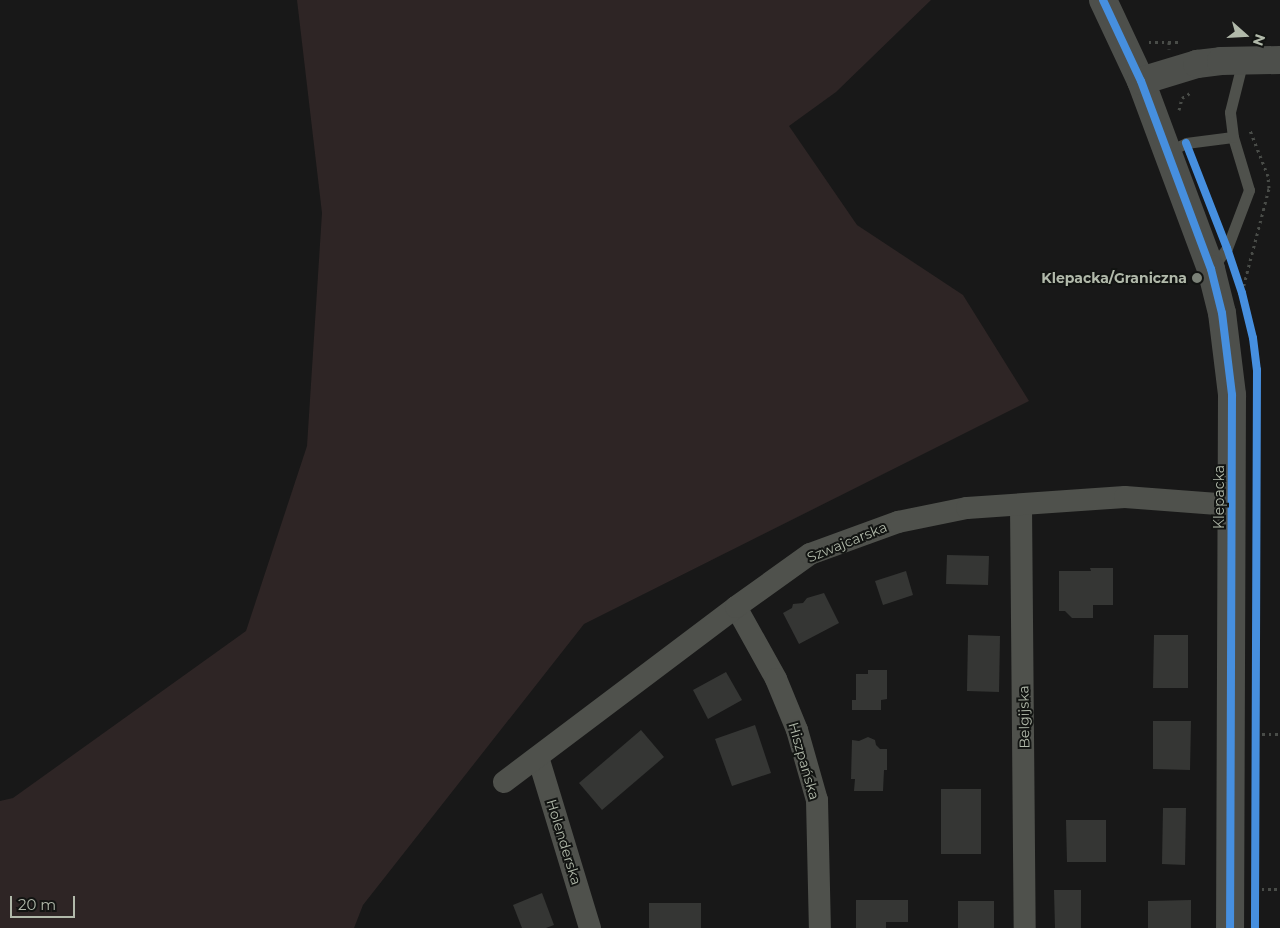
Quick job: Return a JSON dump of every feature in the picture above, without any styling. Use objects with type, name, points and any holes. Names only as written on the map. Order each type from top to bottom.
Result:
[{"type":"street","name":"Klepacka","points":[[1103,0],[1141,81],[1168,152],[1211,269],[1222,313],[1232,395],[1230,928]]},
{"type":"street","points":[[1141,81],[1197,64],[1243,60],[1280,60]]},
{"type":"street","name":"Szwajcarska","points":[[504,782],[736,607],[810,554],[898,522],[967,508],[1021,506],[1125,497],[1231,505]]},
{"type":"street","name":"Belgijska","points":[[1021,506],[1025,928]]},
{"type":"street","name":"Hiszpańska","points":[[736,607],[776,679],[797,730],[817,800],[820,928]]},
{"type":"street","name":"Holenderska","points":[[538,757],[590,928]]},
{"type":"lane","points":[[1211,269],[1227,248],[1249,190],[1233,137],[1230,112],[1243,60]]},
{"type":"lane","points":[[1168,152],[1186,144],[1233,137]]},
{"type":"path","points":[[1256,734],[1280,734]]},
{"type":"path","points":[[1255,889],[1280,889]]},
{"type":"shaded area","points":[[297,0],[931,0],[836,92],[789,126],[857,225],[963,295],[1029,401],[584,624],[363,905],[354,928],[0,928],[0,801],[13,798],[246,631],[307,446],[322,213]]},
{"type":"building","points":[[947,555],[989,556],[988,585],[946,584]]},
{"type":"building","points":[[1090,568],[1113,568],[1113,605],[1093,605],[1093,618],[1072,618],[1065,611],[1059,611],[1059,571],[1091,571]]},
{"type":"building","points":[[906,571],[913,595],[883,605],[875,581]]},
{"type":"building","points":[[824,593],[839,623],[799,644],[783,613],[792,608],[793,604],[803,603],[807,598]]},
{"type":"building","points":[[968,635],[1000,636],[999,692],[967,691]]},
{"type":"building","points":[[1154,635],[1188,635],[1188,688],[1153,688]]},
{"type":"building","points":[[868,670],[887,670],[887,699],[881,700],[881,710],[852,710],[852,700],[856,700],[856,674],[868,674]]},
{"type":"building","points":[[726,672],[742,700],[708,719],[693,690]]},
{"type":"building","points":[[1153,721],[1191,721],[1190,770],[1153,769]]},
{"type":"building","points":[[755,725],[771,773],[732,786],[715,739]]},
{"type":"building","points":[[641,730],[664,757],[602,810],[579,783]]},
{"type":"building","points":[[868,737],[875,740],[876,745],[880,749],[887,749],[887,770],[884,770],[883,791],[854,791],[855,779],[851,779],[852,740],[859,741]]},
{"type":"building","points":[[941,789],[981,789],[981,854],[941,854]]},
{"type":"building","points":[[1163,808],[1186,808],[1185,865],[1162,864]]},
{"type":"building","points":[[1066,820],[1106,820],[1106,862],[1067,862]]},
{"type":"building","points":[[1054,890],[1081,890],[1081,928],[1055,928]]},
{"type":"building","points":[[542,893],[554,925],[546,928],[522,928],[513,905]]},
{"type":"building","points":[[856,900],[908,900],[908,922],[886,922],[886,928],[856,928]]},
{"type":"building","points":[[1191,900],[1191,928],[1148,928],[1148,901]]},
{"type":"building","points":[[958,901],[994,901],[994,928],[958,928]]},
{"type":"building","points":[[649,903],[701,903],[701,928],[649,928]]},
{"type":"cycle path","points":[[1103,0],[1141,81],[1211,269],[1222,313],[1232,395],[1230,928]]},
{"type":"cycle path","points":[[1186,143],[1227,248],[1242,293],[1253,338],[1257,370],[1255,928]]},
{"type":"place","name":"Klepacka/Graniczna","points":[[1197,278]]}]
